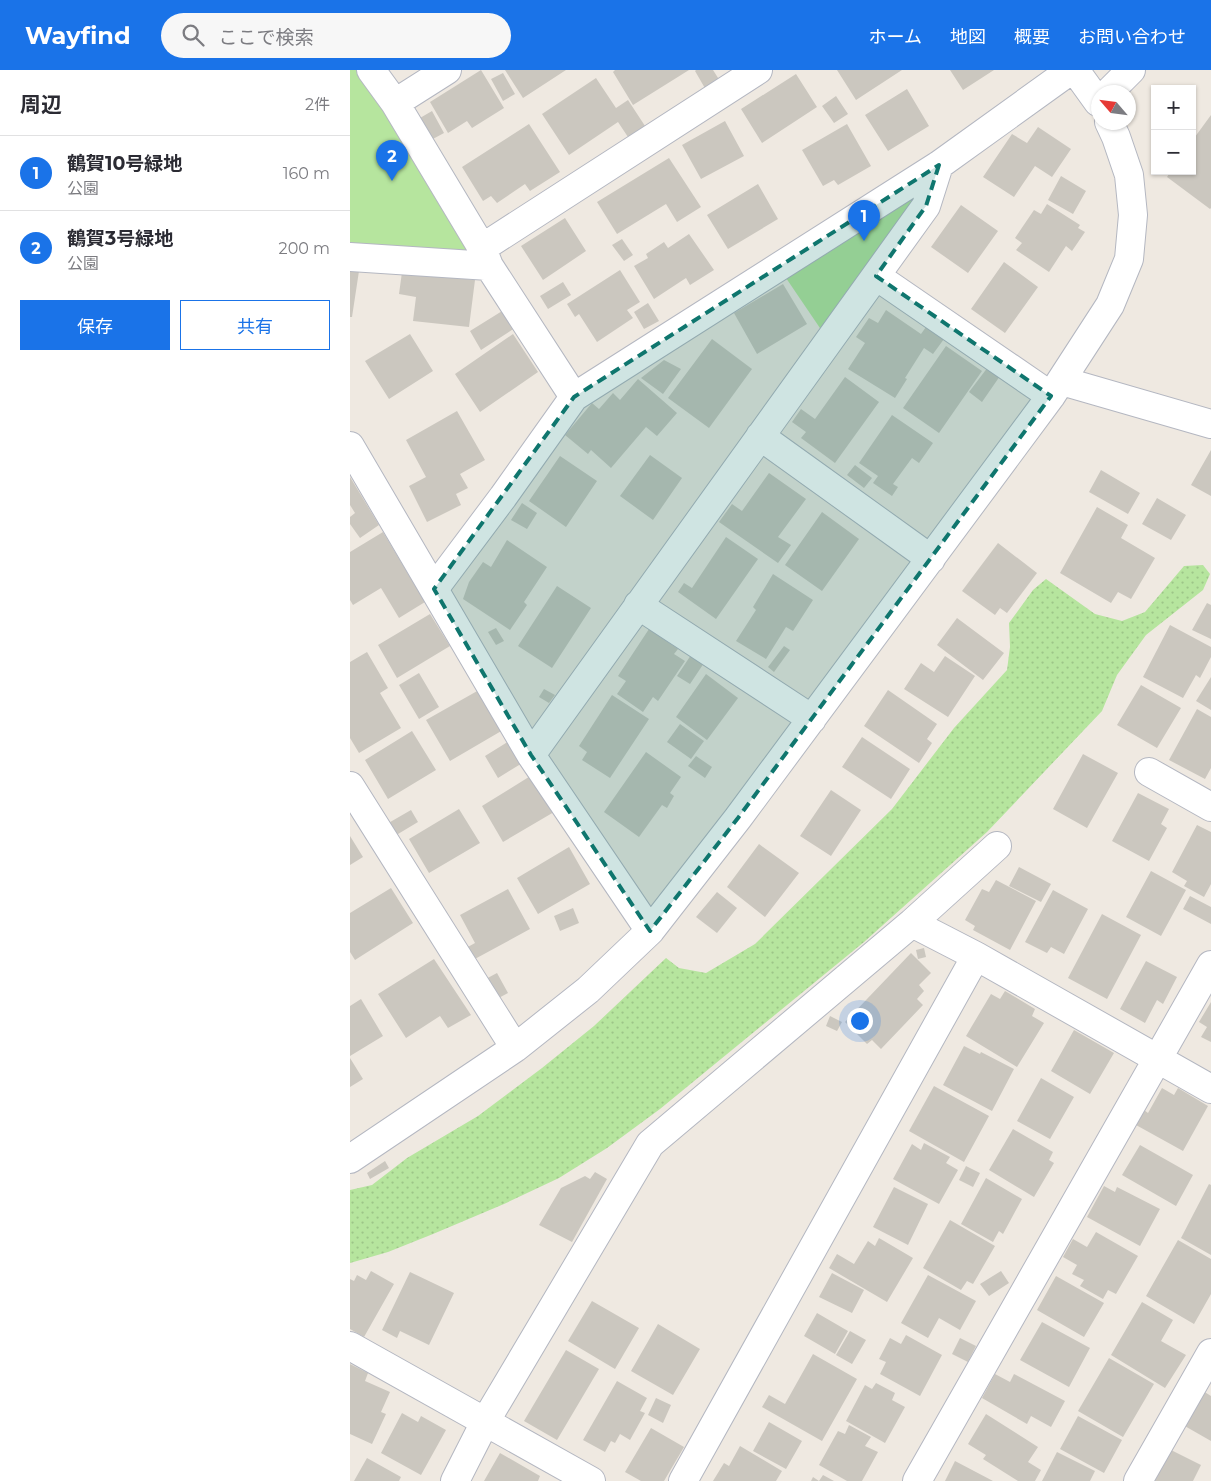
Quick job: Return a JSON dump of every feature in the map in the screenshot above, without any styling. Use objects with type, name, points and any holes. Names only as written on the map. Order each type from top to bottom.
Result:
[{"type":"street","points":[[372,70],[395,103],[485,257],[574,397]]},
{"type":"street","points":[[395,103],[447,70]]},
{"type":"street","points":[[350,257],[485,257],[758,70]]},
{"type":"street","points":[[434,589],[503,497],[574,397],[939,165],[1073,70],[1091,93]]},
{"type":"street","points":[[1116,85],[1131,70]]},
{"type":"street","points":[[353,1151],[515,1048],[588,990],[650,930],[738,818],[812,719],[1057,389],[1110,305],[1129,259],[1133,215],[1129,175],[1113,130]]},
{"type":"street","points":[[531,755],[926,206],[939,165]]},
{"type":"street","points":[[876,276],[1057,389],[1211,424]]},
{"type":"street","points":[[760,436],[931,558]]},
{"type":"street","points":[[350,446],[531,755],[650,930]]},
{"type":"street","points":[[638,605],[812,719]]},
{"type":"street","points":[[1149,772],[1211,807]]},
{"type":"street","points":[[350,786],[515,1048]]},
{"type":"street","points":[[455,1481],[485,1422],[650,1144],[912,923],[997,846]]},
{"type":"street","points":[[912,923],[976,956],[1211,1089]]},
{"type":"street","points":[[683,1481],[976,956]]},
{"type":"street","points":[[917,1481],[1211,965]]},
{"type":"street","points":[[350,1346],[590,1481]]},
{"type":"street","points":[[1138,1481],[1211,1353]]},
{"type":"highlighted area","points":[[939,165],[926,206],[876,276],[1051,396],[738,818],[650,931],[531,755],[434,589],[574,397]]},
{"type":"green space","points":[[350,70],[359,70],[478,256],[350,247]]},
{"type":"green space","points":[[924,184],[915,206],[824,334],[784,275]]},
{"type":"green space","points":[[1203,565],[1210,574],[1203,590],[1146,635],[1117,675],[1102,711],[987,832],[864,942],[660,1109],[607,1148],[559,1178],[433,1234],[388,1252],[350,1263],[350,1190],[372,1185],[407,1158],[478,1116],[594,1026],[666,958],[679,968],[706,973],[755,944],[892,809],[954,728],[1007,670],[1010,647],[1009,623],[1033,590],[1046,579],[1095,614],[1122,621],[1145,612],[1184,566]]},
{"type":"building","points":[[481,70],[504,108],[472,128],[467,121],[448,133],[430,102]]},
{"type":"building","points":[[505,70],[566,70],[523,98]]},
{"type":"building","points":[[615,70],[689,70],[633,105],[613,72]]},
{"type":"building","points":[[696,70],[713,70],[720,81],[706,90]]},
{"type":"building","points":[[837,70],[902,70],[856,100]]},
{"type":"building","points":[[950,70],[994,70],[963,90]]},
{"type":"building","points":[[503,73],[515,94],[503,101],[491,79]]},
{"type":"building","points":[[796,74],[817,107],[762,143],[741,109]]},
{"type":"building","points":[[596,78],[616,108],[628,100],[647,129],[630,140],[618,122],[569,155],[542,114]]},
{"type":"building","points":[[907,89],[929,126],[888,151],[865,115]]},
{"type":"building","points":[[836,96],[848,114],[834,123],[822,106]]},
{"type":"building","points":[[432,111],[444,133],[431,140],[420,118]]},
{"type":"building","points":[[1211,115],[1210,209],[1167,177],[1168,175],[1196,175],[1196,136]]},
{"type":"building","points":[[725,121],[744,156],[701,179],[682,145]]},
{"type":"building","points":[[529,124],[560,172],[530,191],[525,184],[497,203],[491,196],[483,201],[462,167]]},
{"type":"building","points":[[847,124],[871,166],[838,185],[834,180],[823,186],[802,150]]},
{"type":"building","points":[[1038,127],[1071,149],[1052,177],[1035,166],[1014,197],[983,177],[1012,134],[1027,143]]},
{"type":"building","points":[[669,158],[701,207],[677,222],[666,204],[617,234],[597,202]]},
{"type":"building","points":[[1061,176],[1086,191],[1073,214],[1048,200]]},
{"type":"building","points":[[758,184],[778,219],[728,249],[707,215]]},
{"type":"building","points":[[1047,204],[1080,225],[1078,228],[1085,232],[1072,251],[1066,246],[1049,272],[1016,250],[1022,243],[1015,238],[1034,210],[1041,214]]},
{"type":"building","points":[[961,205],[998,231],[968,273],[931,247]]},
{"type":"building","points":[[565,218],[586,251],[543,280],[521,246]]},
{"type":"building","points":[[689,234],[714,270],[690,285],[686,278],[654,299],[634,266],[648,258],[646,254],[664,242],[668,248]]},
{"type":"building","points":[[622,239],[633,255],[624,261],[612,245]]},
{"type":"building","points":[[1004,262],[1038,287],[1005,333],[971,309]]},
{"type":"building","points":[[350,270],[359,271],[352,317],[350,317]]},
{"type":"building","points":[[620,270],[640,302],[627,310],[633,318],[597,342],[579,314],[575,317],[567,304]]},
{"type":"building","points":[[402,272],[475,280],[469,327],[413,321],[416,297],[399,294]]},
{"type":"building","points":[[563,282],[571,295],[548,309],[540,296]]},
{"type":"building","points":[[783,284],[807,324],[757,354],[734,313]]},
{"type":"building","points":[[648,303],[659,321],[644,329],[634,312]]},
{"type":"building","points":[[507,308],[518,326],[481,350],[470,331]]},
{"type":"building","points":[[886,310],[921,334],[926,327],[944,339],[933,354],[924,348],[895,398],[848,369],[865,343],[856,337],[869,318],[878,323]]},
{"type":"building","points":[[410,334],[433,371],[389,399],[365,361]]},
{"type":"building","points":[[513,334],[538,372],[480,412],[455,374]]},
{"type":"building","points":[[712,339],[752,369],[709,428],[668,398]]},
{"type":"building","points":[[946,346],[982,371],[939,433],[903,408]]},
{"type":"building","points":[[664,360],[681,369],[663,394],[641,378]]},
{"type":"building","points":[[988,367],[1000,376],[982,402],[969,392]]},
{"type":"building","points":[[845,377],[879,402],[835,463],[801,438],[806,432],[792,422],[801,409],[815,419]]},
{"type":"building","points":[[638,379],[677,413],[657,436],[646,427],[611,468],[591,450],[588,454],[565,435],[592,403],[599,409],[613,393],[620,400]]},
{"type":"building","points":[[457,411],[485,460],[460,474],[468,488],[456,494],[461,505],[427,522],[409,486],[426,477],[406,440]]},
{"type":"building","points":[[892,415],[933,443],[919,463],[912,458],[893,484],[898,487],[892,496],[873,483],[878,476],[859,463]]},
{"type":"building","points":[[1211,450],[1211,496],[1191,485]]},
{"type":"building","points":[[650,455],[682,478],[653,520],[620,496]]},
{"type":"building","points":[[560,456],[597,481],[566,527],[529,501]]},
{"type":"building","points":[[855,465],[872,478],[864,488],[847,475]]},
{"type":"building","points":[[1101,470],[1140,493],[1128,514],[1089,492]]},
{"type":"building","points":[[769,473],[806,499],[778,537],[791,545],[778,563],[719,522],[732,504],[742,511]]},
{"type":"building","points":[[350,477],[379,525],[360,538],[350,524],[350,517],[355,513],[350,505]]},
{"type":"building","points":[[1157,498],[1186,515],[1171,540],[1142,524]]},
{"type":"building","points":[[522,503],[537,513],[527,529],[511,520]]},
{"type":"building","points":[[1097,507],[1128,525],[1121,538],[1155,558],[1131,599],[1118,592],[1111,603],[1060,573]]},
{"type":"building","points":[[822,512],[859,539],[822,591],[785,565]]},
{"type":"building","points":[[383,532],[425,602],[399,618],[381,588],[353,605],[350,600],[350,552]]},
{"type":"building","points":[[726,537],[758,559],[716,619],[678,592],[684,583],[692,588]]},
{"type":"building","points":[[507,540],[547,567],[524,602],[527,605],[510,630],[463,599],[469,582],[483,562],[491,567]]},
{"type":"building","points":[[998,543],[1037,573],[1007,613],[1000,608],[995,615],[962,591]]},
{"type":"building","points":[[773,574],[813,600],[793,631],[786,627],[766,659],[736,641],[756,610],[753,607]]},
{"type":"building","points":[[557,586],[591,608],[552,668],[518,646]]},
{"type":"building","points":[[1207,603],[1211,605],[1211,639],[1192,630]]},
{"type":"building","points":[[430,614],[450,646],[397,678],[378,645]]},
{"type":"building","points":[[957,618],[1004,653],[983,680],[937,645]]},
{"type":"building","points":[[1170,625],[1211,647],[1211,657],[1200,678],[1196,675],[1183,698],[1143,677]]},
{"type":"building","points":[[496,628],[504,641],[496,645],[488,632]]},
{"type":"building","points":[[649,629],[678,649],[674,654],[685,661],[658,701],[653,697],[643,712],[617,694],[626,681],[618,676]]},
{"type":"building","points":[[784,646],[790,650],[774,672],[768,667]]},
{"type":"building","points":[[367,652],[388,688],[380,693],[401,728],[359,753],[350,738],[350,662]]},
{"type":"building","points":[[691,655],[704,663],[690,684],[677,676]]},
{"type":"building","points":[[945,656],[975,676],[948,717],[904,689],[921,663],[934,672]]},
{"type":"building","points":[[419,673],[439,707],[419,719],[399,685]]},
{"type":"building","points":[[706,674],[738,698],[707,740],[676,717]]},
{"type":"building","points":[[1211,677],[1211,710],[1196,701]]},
{"type":"building","points":[[1141,685],[1181,708],[1157,748],[1117,725]]},
{"type":"building","points":[[544,689],[555,695],[549,703],[539,697]]},
{"type":"building","points":[[479,690],[503,730],[450,761],[426,720]]},
{"type":"building","points":[[888,690],[937,724],[927,739],[932,743],[919,763],[864,726]]},
{"type":"building","points":[[612,695],[649,719],[610,778],[582,760],[587,752],[579,746]]},
{"type":"building","points":[[1197,709],[1211,717],[1211,768],[1205,779],[1169,760]]},
{"type":"building","points":[[680,724],[704,741],[691,759],[667,742]]},
{"type":"building","points":[[412,731],[436,770],[388,799],[365,760]]},
{"type":"building","points":[[862,737],[910,769],[891,799],[842,767]]},
{"type":"building","points":[[511,740],[524,762],[498,778],[485,756]]},
{"type":"building","points":[[646,752],[681,777],[670,793],[674,796],[667,808],[662,805],[639,837],[604,812]]},
{"type":"building","points":[[1083,754],[1118,773],[1087,828],[1053,809]]},
{"type":"building","points":[[696,756],[712,767],[705,778],[688,766]]},
{"type":"building","points":[[532,775],[554,812],[503,842],[482,806]]},
{"type":"building","points":[[831,790],[861,810],[831,856],[800,836]]},
{"type":"building","points":[[1138,793],[1169,809],[1161,824],[1167,828],[1149,861],[1112,841]]},
{"type":"building","points":[[459,809],[480,843],[429,873],[409,839]]},
{"type":"building","points":[[411,810],[418,822],[393,837],[385,825]]},
{"type":"building","points":[[1197,825],[1211,832],[1211,884],[1204,897],[1184,886],[1187,881],[1172,872]]},
{"type":"building","points":[[350,836],[363,857],[350,865]]},
{"type":"building","points":[[759,844],[799,873],[765,917],[727,887]]},
{"type":"building","points":[[569,847],[590,884],[538,914],[517,878]]},
{"type":"building","points":[[1019,867],[1051,884],[1041,902],[1009,886]]},
{"type":"building","points":[[1151,871],[1186,890],[1161,936],[1126,917]]},
{"type":"building","points":[[996,880],[1036,901],[1010,950],[973,930],[975,926],[965,920],[982,889],[989,892]]},
{"type":"building","points":[[391,888],[413,923],[355,960],[350,952],[350,913]]},
{"type":"building","points":[[508,889],[530,929],[473,960],[466,948],[475,943],[460,915]]},
{"type":"building","points":[[1053,890],[1088,909],[1064,954],[1051,947],[1047,953],[1025,942]]},
{"type":"building","points":[[717,892],[737,908],[717,933],[696,917]]},
{"type":"building","points":[[1190,896],[1211,907],[1211,924],[1183,909]]},
{"type":"building","points":[[573,908],[579,923],[560,931],[554,916]]},
{"type":"building","points":[[1102,914],[1141,935],[1107,999],[1068,978]]},
{"type":"building","points":[[924,948],[926,957],[918,959],[916,950]]},
{"type":"building","points":[[911,953],[931,973],[919,985],[924,991],[917,999],[923,1005],[881,1049],[872,1040],[867,1044],[845,1022]]},
{"type":"building","points":[[434,959],[471,1015],[448,1028],[440,1016],[406,1038],[378,994]]},
{"type":"building","points":[[1146,961],[1177,977],[1163,1004],[1157,1000],[1145,1023],[1120,1009]]},
{"type":"building","points":[[497,973],[508,993],[493,1001],[482,981]]},
{"type":"building","points":[[1005,991],[1035,1009],[1032,1016],[1044,1023],[1017,1067],[966,1036],[991,994],[1000,999]]},
{"type":"building","points":[[361,999],[383,1036],[350,1056],[350,1006]]},
{"type":"building","points":[[1211,1002],[1211,1042],[1201,1037],[1207,1027],[1199,1022]]},
{"type":"building","points":[[830,1016],[842,1022],[837,1031],[826,1026]]},
{"type":"building","points":[[1074,1030],[1114,1053],[1090,1094],[1051,1071]]},
{"type":"building","points":[[964,1046],[980,1054],[981,1052],[1014,1069],[992,1111],[943,1085]]},
{"type":"building","points":[[350,1058],[363,1079],[350,1087]]},
{"type":"building","points":[[1041,1078],[1074,1097],[1050,1139],[1017,1121]]},
{"type":"building","points":[[934,1086],[989,1116],[964,1162],[909,1131]]},
{"type":"building","points":[[1162,1088],[1174,1095],[1178,1088],[1208,1106],[1183,1151],[1136,1125],[1144,1110],[1148,1113]]},
{"type":"building","points":[[1013,1129],[1053,1152],[1049,1160],[1054,1163],[1034,1197],[989,1170]]},
{"type":"building","points":[[924,1143],[950,1157],[946,1163],[958,1170],[939,1204],[893,1179],[912,1144],[921,1150]]},
{"type":"building","points":[[1140,1145],[1193,1175],[1176,1206],[1122,1175]]},
{"type":"building","points":[[385,1161],[389,1168],[370,1179],[367,1173]]},
{"type":"building","points":[[966,1166],[980,1173],[973,1187],[959,1180]]},
{"type":"building","points":[[595,1172],[607,1179],[572,1242],[539,1225],[561,1188],[585,1176],[590,1179]]},
{"type":"building","points":[[986,1178],[1022,1199],[1003,1234],[999,1231],[993,1242],[961,1224]]},
{"type":"building","points":[[1209,1184],[1211,1185],[1211,1255],[1181,1238]]},
{"type":"building","points":[[1104,1186],[1115,1192],[1117,1187],[1160,1209],[1140,1246],[1087,1217]]},
{"type":"building","points":[[894,1187],[928,1204],[908,1245],[873,1227]]},
{"type":"building","points":[[950,1220],[995,1246],[973,1284],[967,1281],[961,1290],[923,1268]]},
{"type":"building","points":[[1096,1232],[1138,1256],[1116,1294],[1108,1290],[1103,1299],[1080,1286],[1084,1280],[1072,1274],[1077,1265],[1063,1257],[1073,1239],[1087,1247]]},
{"type":"building","points":[[879,1238],[913,1258],[887,1302],[829,1268],[837,1254],[854,1264],[868,1241],[875,1246]]},
{"type":"building","points":[[1178,1240],[1211,1259],[1211,1294],[1194,1324],[1146,1296]]},
{"type":"building","points":[[371,1271],[394,1284],[364,1337],[350,1329],[350,1279],[354,1281],[357,1275],[366,1280]]},
{"type":"building","points":[[1001,1271],[1009,1283],[989,1296],[980,1284]]},
{"type":"building","points":[[410,1272],[454,1293],[429,1345],[400,1331],[397,1338],[382,1330]]},
{"type":"building","points":[[832,1273],[864,1290],[852,1313],[819,1297]]},
{"type":"building","points":[[928,1275],[976,1301],[960,1330],[939,1318],[928,1338],[901,1323]]},
{"type":"building","points":[[1056,1276],[1104,1303],[1084,1337],[1037,1310]]},
{"type":"building","points":[[592,1301],[639,1328],[615,1369],[568,1341]]},
{"type":"building","points":[[1142,1302],[1173,1320],[1161,1341],[1186,1355],[1165,1388],[1111,1355]]},
{"type":"building","points":[[817,1313],[848,1331],[835,1354],[804,1336]]},
{"type":"building","points":[[1042,1322],[1090,1348],[1069,1387],[1020,1360]]},
{"type":"building","points":[[658,1324],[700,1349],[673,1395],[631,1371]]},
{"type":"building","points":[[850,1331],[866,1340],[852,1364],[836,1355]]},
{"type":"building","points":[[906,1335],[942,1355],[920,1396],[880,1374],[886,1362],[879,1359],[890,1338],[901,1344]]},
{"type":"building","points":[[960,1338],[976,1346],[968,1362],[952,1354]]},
{"type":"building","points":[[566,1350],[599,1369],[557,1440],[524,1421]]},
{"type":"building","points":[[813,1354],[857,1379],[822,1441],[762,1407],[769,1395],[785,1404]]},
{"type":"building","points":[[1109,1358],[1154,1384],[1123,1437],[1078,1411]]},
{"type":"building","points":[[350,1364],[368,1373],[365,1381],[390,1392],[381,1412],[386,1414],[372,1444],[350,1434]]},
{"type":"building","points":[[995,1374],[1010,1382],[1014,1374],[1065,1401],[1051,1427],[1031,1416],[1027,1424],[982,1398]]},
{"type":"building","points":[[617,1381],[647,1398],[640,1411],[645,1413],[630,1440],[620,1434],[615,1443],[611,1441],[605,1452],[583,1440]]},
{"type":"building","points":[[876,1383],[895,1393],[892,1400],[905,1407],[885,1443],[846,1421],[865,1385],[872,1389]]},
{"type":"building","points":[[1203,1391],[1211,1396],[1211,1441],[1183,1425]]},
{"type":"building","points":[[656,1398],[671,1405],[663,1423],[648,1415]]},
{"type":"building","points":[[402,1413],[418,1422],[421,1416],[446,1430],[421,1475],[381,1453]]},
{"type":"building","points":[[986,1414],[1038,1447],[1028,1462],[1041,1470],[1035,1481],[1018,1481],[983,1459],[986,1455],[968,1444]]},
{"type":"building","points":[[1078,1416],[1122,1440],[1104,1473],[1060,1449]]},
{"type":"building","points":[[769,1422],[802,1441],[786,1469],[753,1451]]},
{"type":"building","points":[[849,1425],[871,1437],[865,1446],[878,1452],[862,1481],[847,1481],[819,1465],[838,1431],[845,1434]]},
{"type":"building","points":[[651,1428],[684,1447],[664,1481],[641,1481],[625,1472]]},
{"type":"building","points":[[740,1446],[782,1471],[776,1481],[713,1481],[724,1463],[729,1466]]},
{"type":"building","points":[[1169,1449],[1201,1465],[1193,1481],[1153,1481]]},
{"type":"building","points":[[1057,1452],[1095,1471],[1090,1481],[1042,1481]]},
{"type":"building","points":[[500,1453],[540,1476],[538,1481],[484,1481]]},
{"type":"building","points":[[367,1458],[401,1477],[399,1481],[354,1481]]},
{"type":"building","points":[[955,1461],[993,1481],[945,1481]]},
{"type":"building","points":[[823,1475],[834,1481],[819,1481]]},
{"type":"building","points":[[813,1477],[819,1481],[811,1481]]},
{"type":"place","name":"鶴賀3号緑地","points":[[392,181]]},
{"type":"place","name":"鶴賀10号緑地","points":[[864,241]]}]
